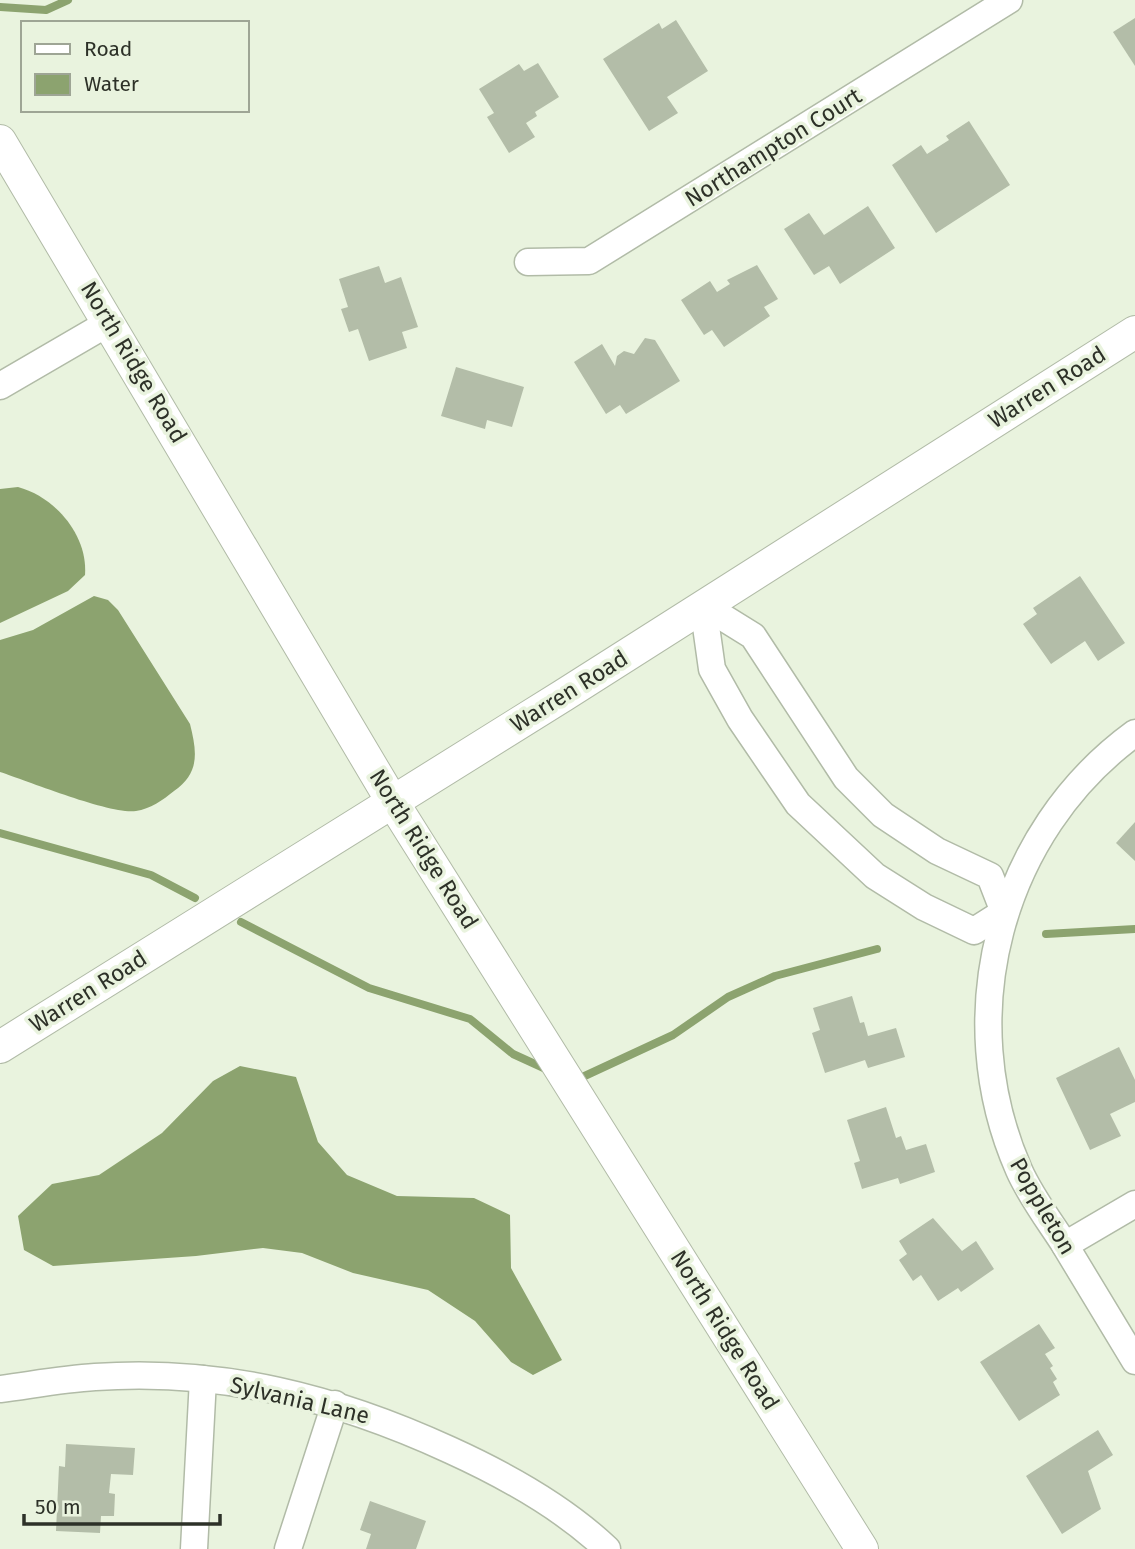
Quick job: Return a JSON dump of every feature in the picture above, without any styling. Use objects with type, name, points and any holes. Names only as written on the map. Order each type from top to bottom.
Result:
[{"type":"street","name":"Northampton Court","points":[[528,262],[589,261],[1009,0]]},
{"type":"street","name":"North Ridge Road","points":[[0,141],[393,801],[862,1549]]},
{"type":"street","points":[[0,386],[110,322]]},
{"type":"street","name":"Warren Road","points":[[0,1047],[1135,332]]},
{"type":"street","points":[[703,605],[753,636],[846,778],[883,815],[937,852],[990,876],[1004,912],[974,931],[924,907],[876,876],[830,837],[798,804],[712,669],[703,605]]},
{"type":"street","name":"Poppleton","points":[[1135,733],[1084,776],[1057,808],[1035,843],[1004,912],[989,981],[987,1023],[996,1102],[1020,1173],[1135,1361]]},
{"type":"street","points":[[1065,1245],[1135,1204]]},
{"type":"street","name":"Sylvania Lane","points":[[0,1389],[96,1377],[203,1379],[269,1388],[334,1404],[385,1420],[496,1471],[592,1535],[607,1549]]},
{"type":"street","points":[[194,1549],[203,1379]]},
{"type":"street","points":[[288,1549],[334,1404]]},
{"type":"water","points":[[18,487],[44,499],[66,520],[81,546],[85,575],[68,591],[0,623],[0,489]]},
{"type":"water","points":[[94,596],[108,600],[118,610],[190,724],[195,753],[188,777],[165,798],[141,810],[108,808],[0,772],[0,640],[33,630]]},
{"type":"water","points":[[240,1066],[296,1077],[318,1142],[347,1175],[397,1196],[474,1198],[510,1215],[511,1268],[562,1360],[533,1375],[511,1362],[475,1321],[428,1290],[353,1273],[302,1253],[263,1248],[196,1256],[53,1266],[24,1250],[18,1216],[52,1184],[99,1175],[162,1133],[213,1081]]},
{"type":"building","points":[[1135,18],[1135,66],[1113,32]]},
{"type":"building","points":[[676,20],[708,71],[667,97],[678,113],[649,131],[603,59],[659,23],[662,29]]},
{"type":"building","points":[[538,63],[559,97],[535,112],[537,116],[526,123],[535,137],[509,153],[487,117],[494,113],[479,89],[519,64],[524,71]]},
{"type":"building","points":[[969,121],[1010,185],[936,233],[892,165],[921,145],[927,154],[949,140],[946,136]]},
{"type":"building","points":[[868,206],[895,248],[840,284],[829,266],[814,275],[784,229],[809,213],[824,235]]},
{"type":"building","points":[[757,265],[778,299],[764,307],[770,316],[724,347],[712,330],[704,335],[681,300],[710,281],[717,292],[730,284],[727,280]]},
{"type":"building","points":[[379,266],[385,283],[401,277],[418,327],[402,332],[407,348],[369,361],[358,329],[349,332],[341,309],[348,307],[339,279]]},
{"type":"building","points":[[645,338],[655,340],[680,381],[626,414],[620,405],[606,414],[574,362],[602,344],[615,366],[617,356],[624,351],[634,354]]},
{"type":"building","points":[[456,367],[524,387],[512,427],[487,420],[485,429],[441,416]]},
{"type":"building","points":[[1080,576],[1125,643],[1098,661],[1085,641],[1051,664],[1023,624],[1037,614],[1033,608]]},
{"type":"building","points":[[1135,822],[1135,861],[1116,843]]},
{"type":"building","points":[[852,996],[860,1023],[864,1022],[868,1036],[896,1028],[905,1057],[868,1068],[865,1060],[825,1073],[812,1033],[820,1030],[813,1008]]},
{"type":"building","points":[[1119,1047],[1135,1080],[1135,1102],[1110,1114],[1121,1136],[1090,1150],[1056,1078]]},
{"type":"building","points":[[886,1107],[896,1138],[901,1136],[906,1150],[926,1144],[935,1172],[900,1184],[898,1178],[862,1189],[854,1163],[860,1161],[847,1120]]},
{"type":"building","points":[[933,1218],[962,1251],[976,1241],[994,1269],[961,1292],[958,1288],[938,1301],[921,1275],[913,1281],[899,1260],[907,1254],[899,1241]]},
{"type":"building","points":[[1039,1324],[1055,1348],[1045,1354],[1053,1366],[1050,1368],[1057,1379],[1053,1382],[1060,1395],[1019,1421],[980,1362]]},
{"type":"building","points":[[1098,1430],[1113,1455],[1088,1471],[1101,1509],[1062,1534],[1026,1476]]},
{"type":"building","points":[[66,1444],[135,1448],[133,1475],[111,1474],[109,1493],[115,1494],[114,1516],[101,1516],[100,1533],[56,1531],[59,1466],[65,1467]]},
{"type":"building","points":[[370,1501],[426,1521],[416,1549],[366,1549],[371,1534],[360,1530]]},
{"type":"waterway","points":[[0,7],[46,10],[68,0]]},
{"type":"waterway","points":[[0,833],[151,875],[195,898]]},
{"type":"waterway","points":[[241,922],[369,988],[470,1019],[513,1054],[548,1070]]},
{"type":"waterway","points":[[1046,934],[1135,929]]},
{"type":"waterway","points":[[576,1080],[673,1035],[728,997],[775,976],[877,949]]}]
